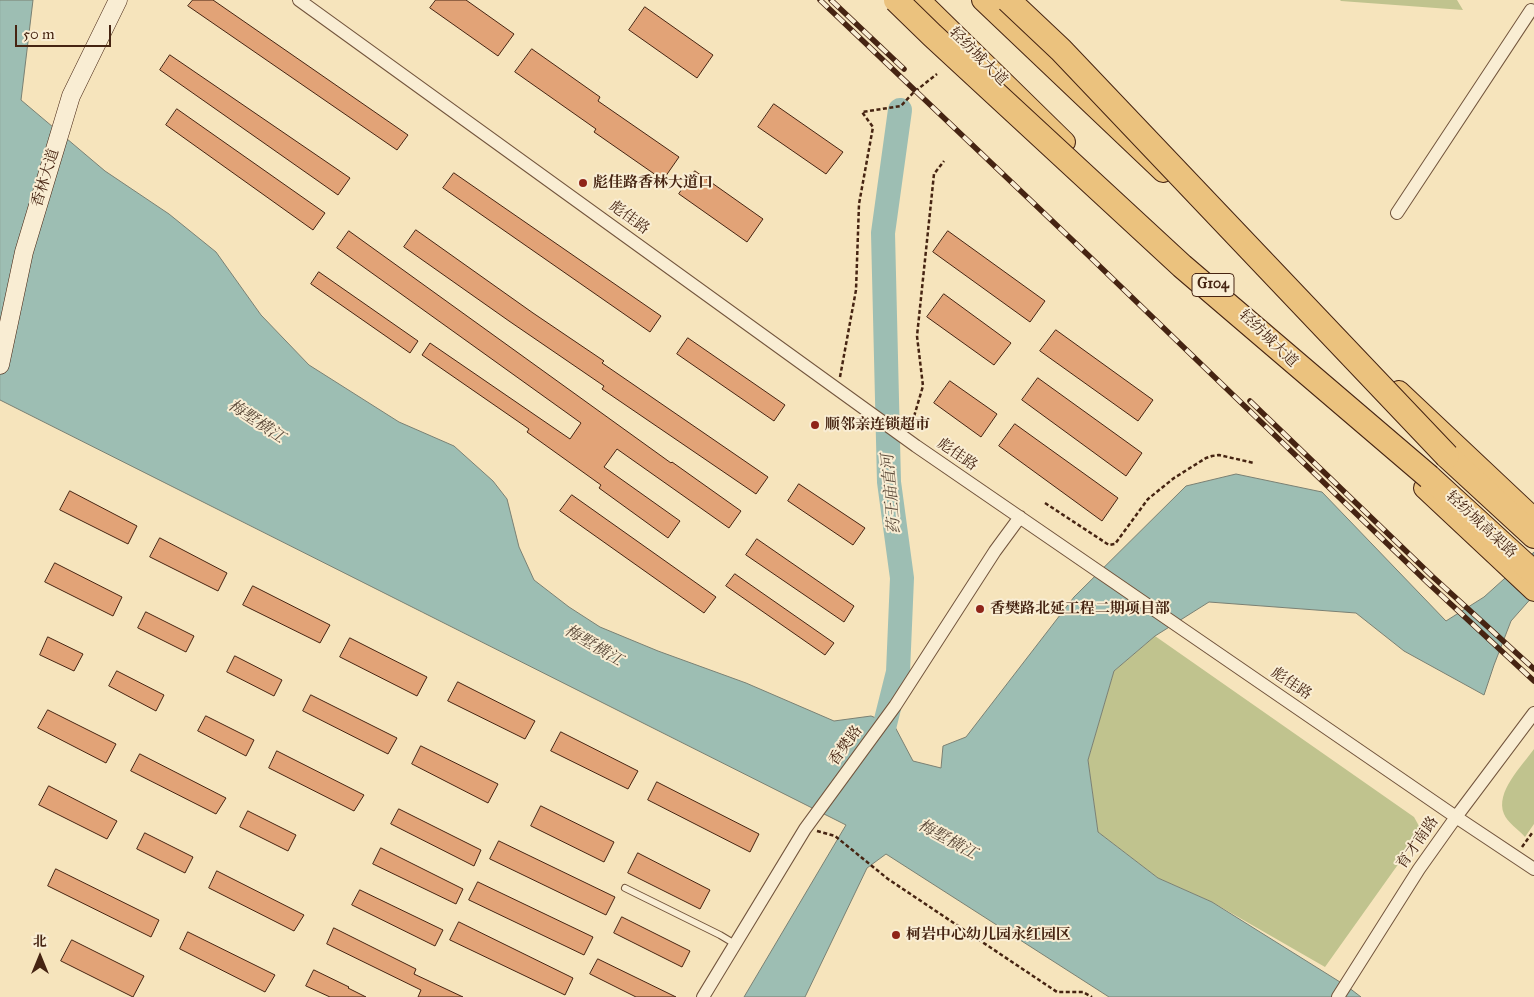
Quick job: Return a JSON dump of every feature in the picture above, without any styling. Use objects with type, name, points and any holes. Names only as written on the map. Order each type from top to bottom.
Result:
[{"type":"highway","name":"轻纺城高架路","points":[[896,0],[1182,266],[1428,477],[1534,573]]},
{"type":"highway","name":"轻纺城高架路","points":[[1008,0],[1061,50],[1447,456],[1534,536]]},
{"type":"main road","name":"轻纺城大道","points":[[920,0],[1100,177],[1416,481],[1534,591]]},
{"type":"main road","points":[[982,0],[1124,136],[1348,342],[1534,518]]},
{"type":"street","name":"香林大道","points":[[0,365],[24,252],[70,96],[118,0]]},
{"type":"street","name":"彪佳路","points":[[299,0],[916,446],[1534,869]]},
{"type":"street","points":[[1397,213],[1531,10]]},
{"type":"street","name":"香樊路","points":[[703,997],[806,829],[896,706],[995,551],[1020,517]]},
{"type":"street","name":"育才南路","points":[[1338,997],[1419,870],[1534,713]]},
{"type":"lane","points":[[625,888],[735,944]]},
{"type":"path","points":[[838,389],[856,290],[859,204],[873,127],[862,112],[901,106],[913,93],[937,74]]},
{"type":"path","points":[[916,446],[913,420],[923,386],[918,326],[934,174],[944,161]]},
{"type":"path","points":[[1045,503],[1109,545],[1115,544],[1148,499],[1174,478],[1206,458],[1219,455],[1254,464]]},
{"type":"path","points":[[806,829],[835,836],[888,879],[1057,992],[1083,992],[1092,997]]},
{"type":"path","points":[[1515,856],[1533,833]]},
{"type":"green space","points":[[1457,0],[1463,10],[1341,1]]},
{"type":"green space","points":[[1155,636],[1414,817],[1419,826],[1419,835],[1325,967],[1212,902],[1158,878],[1098,832],[1088,760],[1114,671]]},
{"type":"green space","points":[[1534,749],[1534,824],[1525,837],[1510,823],[1504,814],[1502,806],[1506,788]]},
{"type":"water","name":"梅墅横江","points":[[0,0],[33,0],[21,100],[105,171],[169,214],[216,252],[261,315],[309,365],[399,422],[454,446],[493,481],[507,499],[519,547],[534,580],[569,607],[600,627],[658,651],[746,683],[834,721],[871,716],[894,725],[913,761],[941,768],[943,746],[966,737],[1074,597],[1186,486],[1236,474],[1322,492],[1446,621],[1484,597],[1534,552],[1534,595],[1511,621],[1484,695],[1404,651],[1356,613],[1209,602],[1155,636],[1114,671],[1088,760],[1098,832],[1158,878],[1212,902],[1361,997],[1109,997],[886,854],[867,868],[805,997],[744,997],[846,825],[0,400]]},
{"type":"building","points":[[193,0],[213,0],[408,135],[397,150],[188,6]]},
{"type":"building","points":[[436,0],[466,0],[514,34],[498,56],[430,8]]},
{"type":"building","points":[[645,7],[713,55],[697,78],[629,30]]},
{"type":"building","points":[[532,49],[600,97],[598,101],[679,157],[663,180],[594,132],[596,129],[515,72]]},
{"type":"building","points":[[170,55],[350,178],[338,195],[160,70]]},
{"type":"building","points":[[774,104],[843,152],[826,174],[758,127]]},
{"type":"building","points":[[177,109],[325,213],[313,230],[166,125]]},
{"type":"building","points":[[695,171],[763,219],[747,242],[679,194]]},
{"type":"building","points":[[454,173],[661,316],[650,332],[443,188]]},
{"type":"building","points":[[416,230],[604,361],[602,363],[768,477],[756,494],[602,389],[604,386],[404,247]]},
{"type":"building","points":[[349,231],[671,463],[741,511],[729,528],[617,449],[604,467],[680,521],[668,538],[599,488],[601,485],[527,432],[529,429],[422,355],[430,343],[570,439],[581,423],[337,248]]},
{"type":"building","points":[[948,231],[1045,301],[1030,322],[933,252]]},
{"type":"building","points":[[319,272],[418,341],[410,353],[311,284]]},
{"type":"building","points":[[944,294],[1011,343],[994,365],[927,317]]},
{"type":"building","points":[[1056,330],[1153,400],[1138,421],[1040,351]]},
{"type":"building","points":[[688,338],[785,405],[774,421],[677,354]]},
{"type":"building","points":[[1038,378],[1142,453],[1126,476],[1022,400]]},
{"type":"building","points":[[950,381],[997,414],[981,437],[934,403]]},
{"type":"building","points":[[1015,424],[1118,498],[1102,521],[999,446]]},
{"type":"building","points":[[799,484],[865,528],[853,545],[788,501]]},
{"type":"building","points":[[70,491],[137,526],[128,544],[60,510]]},
{"type":"building","points":[[572,495],[716,597],[704,613],[560,511]]},
{"type":"building","points":[[160,538],[227,573],[218,591],[150,557]]},
{"type":"building","points":[[757,539],[854,606],[844,622],[746,555]]},
{"type":"building","points":[[55,563],[122,597],[113,616],[45,582]]},
{"type":"building","points":[[735,574],[834,643],[825,655],[726,586]]},
{"type":"building","points":[[253,586],[330,625],[320,643],[243,605]]},
{"type":"building","points":[[146,612],[194,636],[186,652],[138,628]]},
{"type":"building","points":[[48,637],[83,654],[74,671],[40,655]]},
{"type":"building","points":[[350,638],[427,677],[417,696],[340,657]]},
{"type":"building","points":[[235,656],[282,680],[274,696],[227,672]]},
{"type":"building","points":[[117,671],[164,695],[156,711],[109,686]]},
{"type":"building","points":[[458,682],[535,721],[525,739],[448,701]]},
{"type":"building","points":[[311,695],[397,738],[388,754],[303,711]]},
{"type":"building","points":[[48,710],[116,744],[106,763],[38,728]]},
{"type":"building","points":[[206,716],[254,740],[246,756],[198,731]]},
{"type":"building","points":[[561,732],[638,771],[628,789],[551,751]]},
{"type":"building","points":[[421,746],[498,784],[488,803],[412,764]]},
{"type":"building","points":[[277,751],[364,795],[354,811],[269,768]]},
{"type":"building","points":[[140,754],[226,798],[216,814],[131,771]]},
{"type":"building","points":[[657,782],[759,834],[750,852],[648,800]]},
{"type":"building","points":[[49,786],[117,821],[107,839],[39,805]]},
{"type":"building","points":[[541,806],[614,842],[604,862],[531,826]]},
{"type":"building","points":[[399,809],[481,850],[474,866],[391,824]]},
{"type":"building","points":[[248,811],[296,835],[288,851],[240,827]]},
{"type":"building","points":[[145,833],[193,857],[185,873],[137,849]]},
{"type":"building","points":[[499,841],[615,897],[606,915],[490,859]]},
{"type":"building","points":[[381,848],[463,889],[456,904],[373,864]]},
{"type":"building","points":[[638,853],[710,890],[700,909],[628,873]]},
{"type":"building","points":[[56,869],[159,920],[151,937],[48,886]]},
{"type":"building","points":[[217,871],[304,915],[294,931],[209,888]]},
{"type":"building","points":[[478,882],[593,937],[584,955],[469,900]]},
{"type":"building","points":[[360,890],[443,930],[435,946],[352,905]]},
{"type":"building","points":[[622,917],[690,951],[682,967],[614,933]]},
{"type":"building","points":[[459,922],[573,978],[565,995],[450,940]]},
{"type":"building","points":[[334,928],[416,969],[414,974],[463,997],[418,997],[421,990],[327,944]]},
{"type":"building","points":[[188,932],[275,975],[265,992],[180,949]]},
{"type":"building","points":[[72,940],[144,976],[133,997],[61,961]]},
{"type":"building","points":[[598,959],[676,997],[636,997],[590,974]]},
{"type":"building","points":[[314,970],[366,997],[330,997],[306,986]]},
{"type":"waterway","name":"药王庙直河","points":[[883,732],[898,672],[902,578],[889,482],[883,233],[900,110]]},
{"type":"railway","points":[[820,0],[1427,582],[1534,681]]},
{"type":"railway","points":[[831,0],[904,69]]},
{"type":"railway","points":[[1250,401],[1433,577],[1534,669]]},
{"type":"place","name":"彪佳路香林大道口","points":[[583,183]]},
{"type":"place","name":"顺邻亲连锁超市","points":[[815,425]]},
{"type":"place","name":"香樊路北延工程二期项目部","points":[[980,609]]},
{"type":"place","name":"柯岩中心幼儿园永红园区","points":[[896,935]]}]
